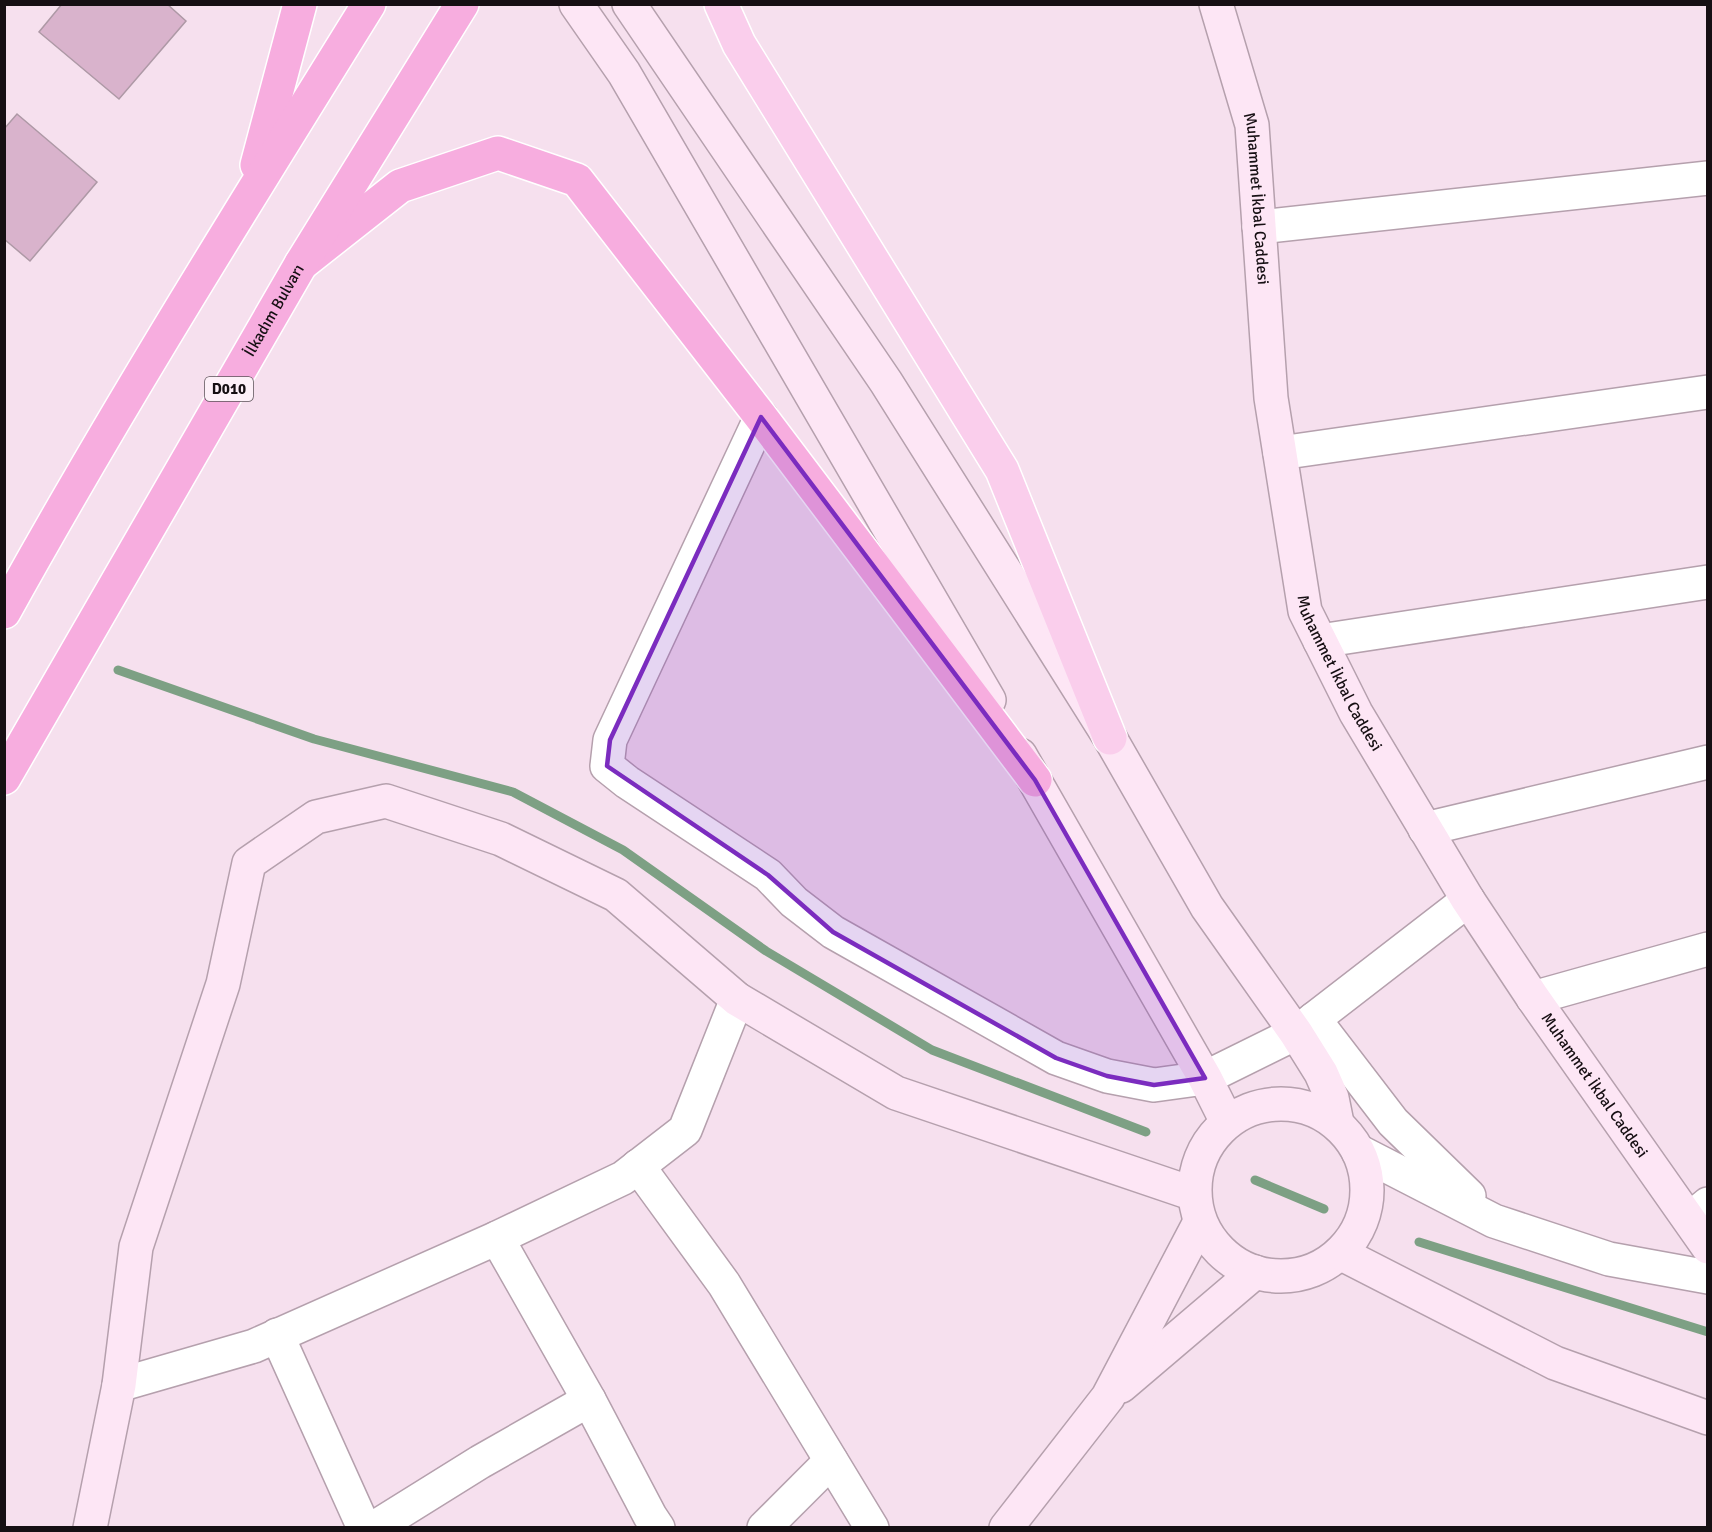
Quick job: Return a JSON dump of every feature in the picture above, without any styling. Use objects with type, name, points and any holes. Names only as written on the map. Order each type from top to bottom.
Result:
[{"type":"highway","points":[[249,198],[300,4]]},
{"type":"highway","points":[[4,612],[44,540],[249,198],[369,4]]},
{"type":"highway","name":"İlkadım Bulvarı","points":[[4,778],[301,264],[462,4]]},
{"type":"highway","points":[[301,264],[400,186],[498,153],[578,180],[761,417],[1035,780]]},
{"type":"main road","points":[[629,4],[886,382],[1110,738],[1207,907],[1305,1026],[1332,1098],[1337,1123]]},
{"type":"main road","points":[[722,4],[739,44],[1002,470],[1110,738]]},
{"type":"main road","name":"Muhammet İkbal Caddesi","points":[[1216,4],[1252,125],[1271,398],[1305,611],[1356,713],[1468,900],[1657,1176],[1699,1212],[1707,1247]]},
{"type":"main road","points":[[578,7],[624,73],[1035,780],[1205,1078],[1227,1122]]},
{"type":"main road","points":[[90,1527],[118,1385],[136,1248],[223,984],[249,863],[316,817],[386,801],[501,839],[616,895],[737,999],[896,1093],[1197,1208]]},
{"type":"main road","points":[[1282,1103],[1311,1108],[1337,1123],[1349,1136],[1366,1172],[1368,1194],[1363,1215],[1354,1236],[1340,1253],[1321,1266],[1300,1274],[1277,1276],[1255,1272],[1232,1261],[1213,1244],[1197,1208],[1195,1178],[1206,1147],[1227,1122],[1253,1108],[1282,1103]]},
{"type":"main road","points":[[1108,1397],[1197,1208]]},
{"type":"main road","points":[[1340,1253],[1555,1363],[1707,1418]]},
{"type":"main road","points":[[1006,1527],[1108,1397],[1255,1272]]},
{"type":"street","points":[[1259,227],[1707,178]]},
{"type":"street","points":[[1280,453],[1707,392]]},
{"type":"street","points":[[761,417],[610,740],[608,766],[627,782],[768,874],[794,902],[833,932],[1056,1058],[1107,1076],[1154,1085],[1205,1078],[1305,1026],[1468,900]]},
{"type":"street","points":[[1320,641],[1707,582]]},
{"type":"street","points":[[1425,829],[1707,762]]},
{"type":"street","points":[[1533,998],[1707,949]]},
{"type":"street","points":[[118,1385],[254,1346],[497,1238],[623,1178],[685,1130],[737,999]]},
{"type":"street","points":[[1305,1026],[1392,1122],[1494,1221]]},
{"type":"street","points":[[1358,1151],[1494,1221],[1609,1259],[1707,1276]]},
{"type":"street","points":[[638,1166],[724,1284],[872,1527]]},
{"type":"street","points":[[497,1238],[658,1527]]},
{"type":"street","points":[[277,1335],[363,1527]]},
{"type":"street","points":[[374,1527],[480,1462],[589,1400]]},
{"type":"street","points":[[764,1527],[831,1461]]},
{"type":"highlighted area","points":[[761,417],[1035,780],[1205,1078],[1154,1085],[1107,1076],[1056,1058],[833,932],[768,875],[607,766],[610,740]]},
{"type":"building","points":[[62,4],[167,4],[186,21],[119,99],[39,32]]},
{"type":"building","points":[[17,114],[97,182],[30,261],[4,239],[4,129]]},
{"type":"waterway","points":[[118,670],[314,739],[513,792],[623,850],[766,951],[932,1050],[1146,1132]]},
{"type":"waterway","points":[[1255,1180],[1324,1209]]},
{"type":"waterway","points":[[1419,1242],[1708,1332]]}]
